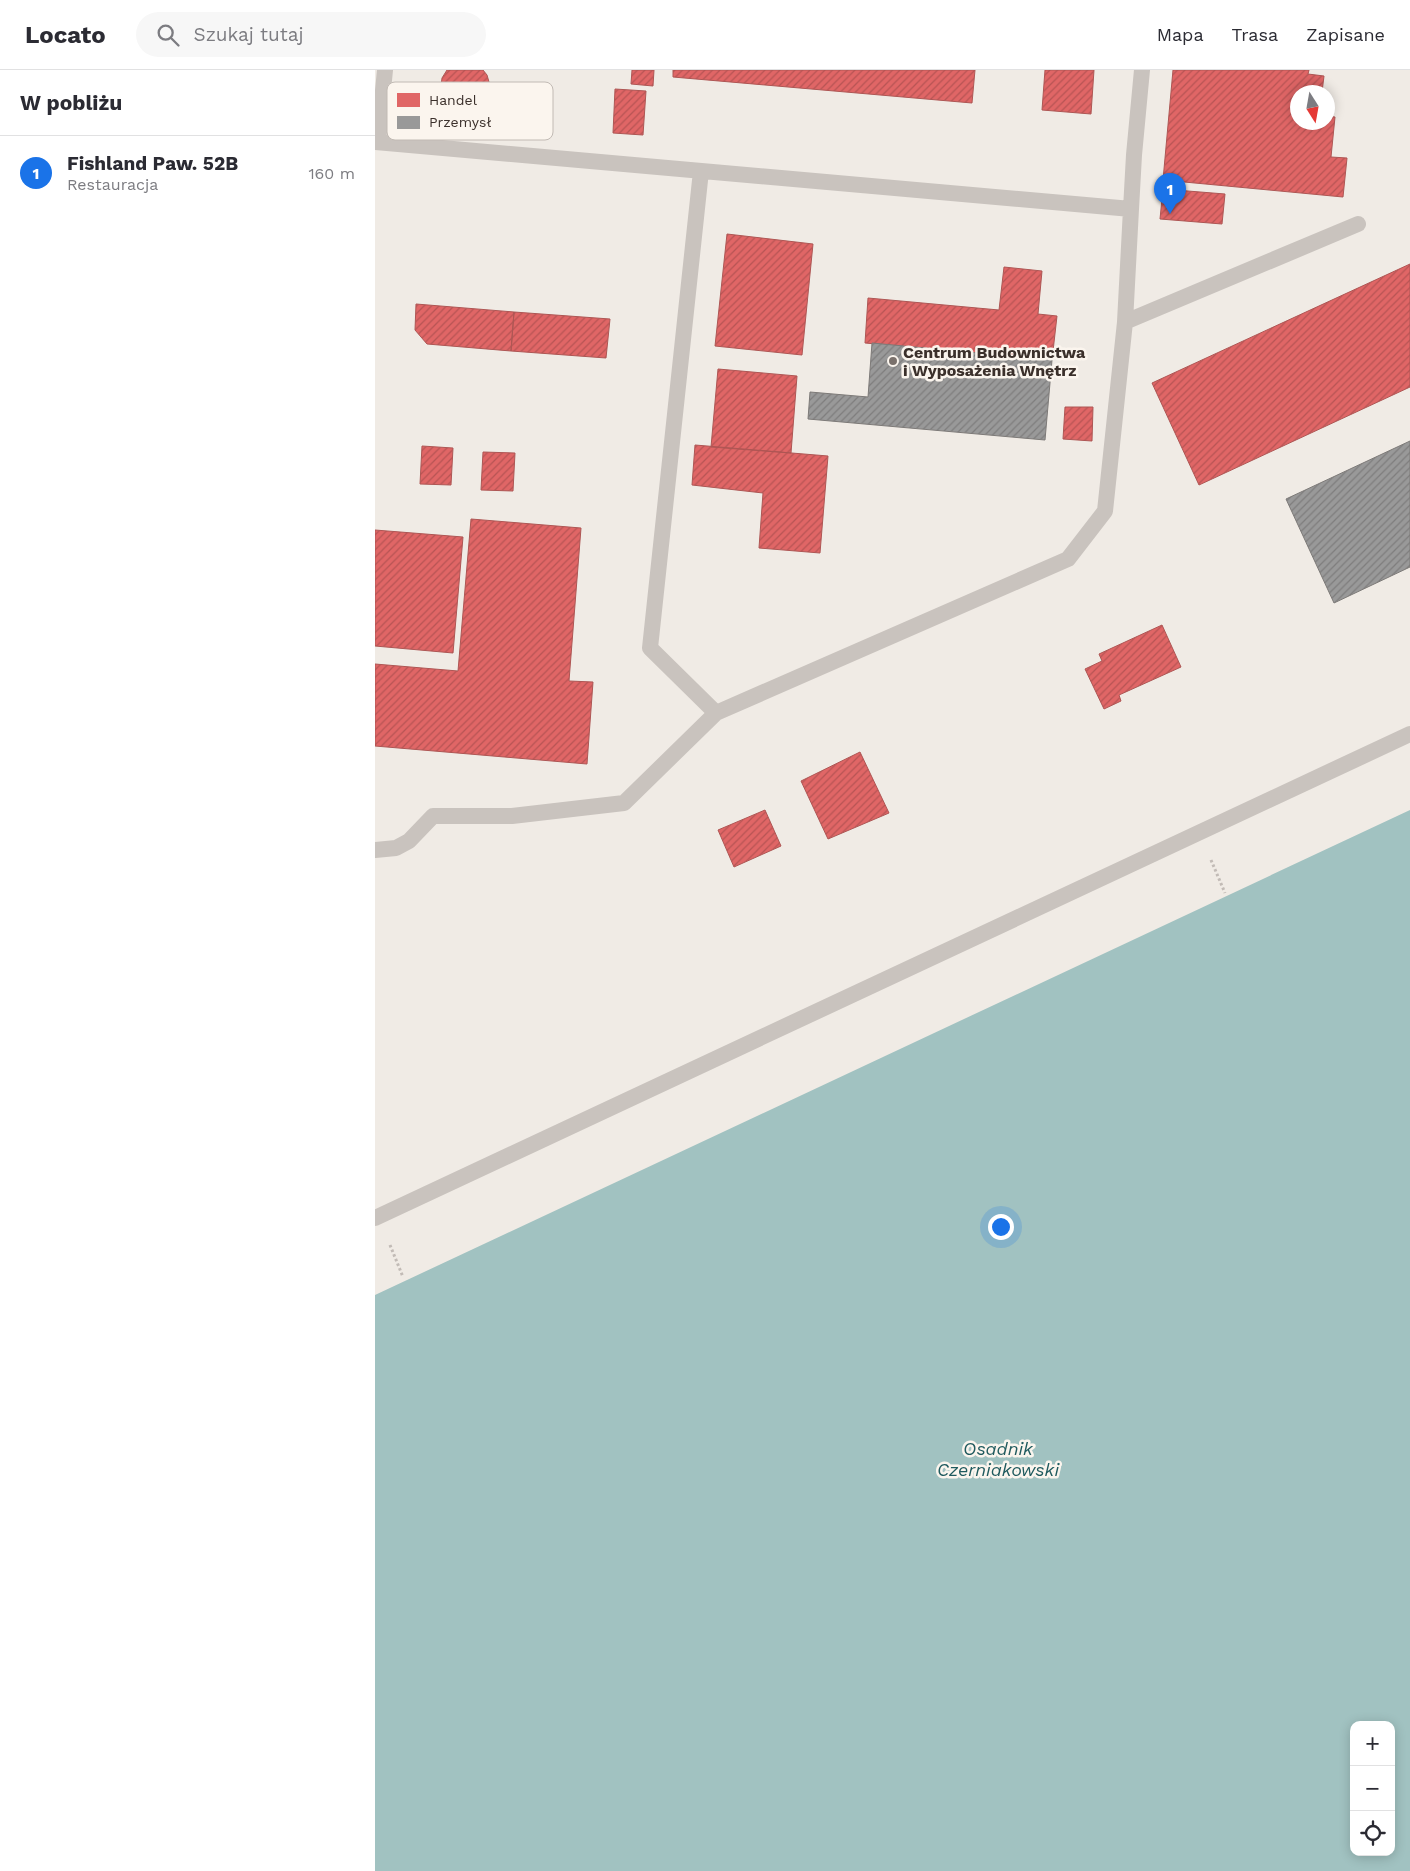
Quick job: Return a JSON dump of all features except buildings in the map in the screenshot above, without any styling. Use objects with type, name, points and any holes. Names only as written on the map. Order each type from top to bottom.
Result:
[{"type":"lane","points":[[385,70],[377,142],[1131,209]]},
{"type":"lane","points":[[375,850],[396,848],[409,841],[433,816],[512,816],[624,803],[716,712],[1068,559],[1105,511],[1125,322],[1134,155],[1142,70]]},
{"type":"lane","points":[[701,170],[650,648],[716,712]]},
{"type":"lane","points":[[1125,322],[1358,224]]},
{"type":"lane","points":[[375,1218],[1410,734]]},
{"type":"path","points":[[1208,853],[1225,893]]},
{"type":"path","points":[[387,1238],[403,1277]]},
{"type":"water","name":"Osadnik Czerniakowski","points":[[1410,810],[1410,1871],[375,1871],[375,1295]]},
{"type":"place","name":"Fishland Paw. 52B","points":[[1170,214]]},
{"type":"place","name":"Centrum Budownictwa i Wyposażenia Wnętrz","points":[[893,361]]}]
